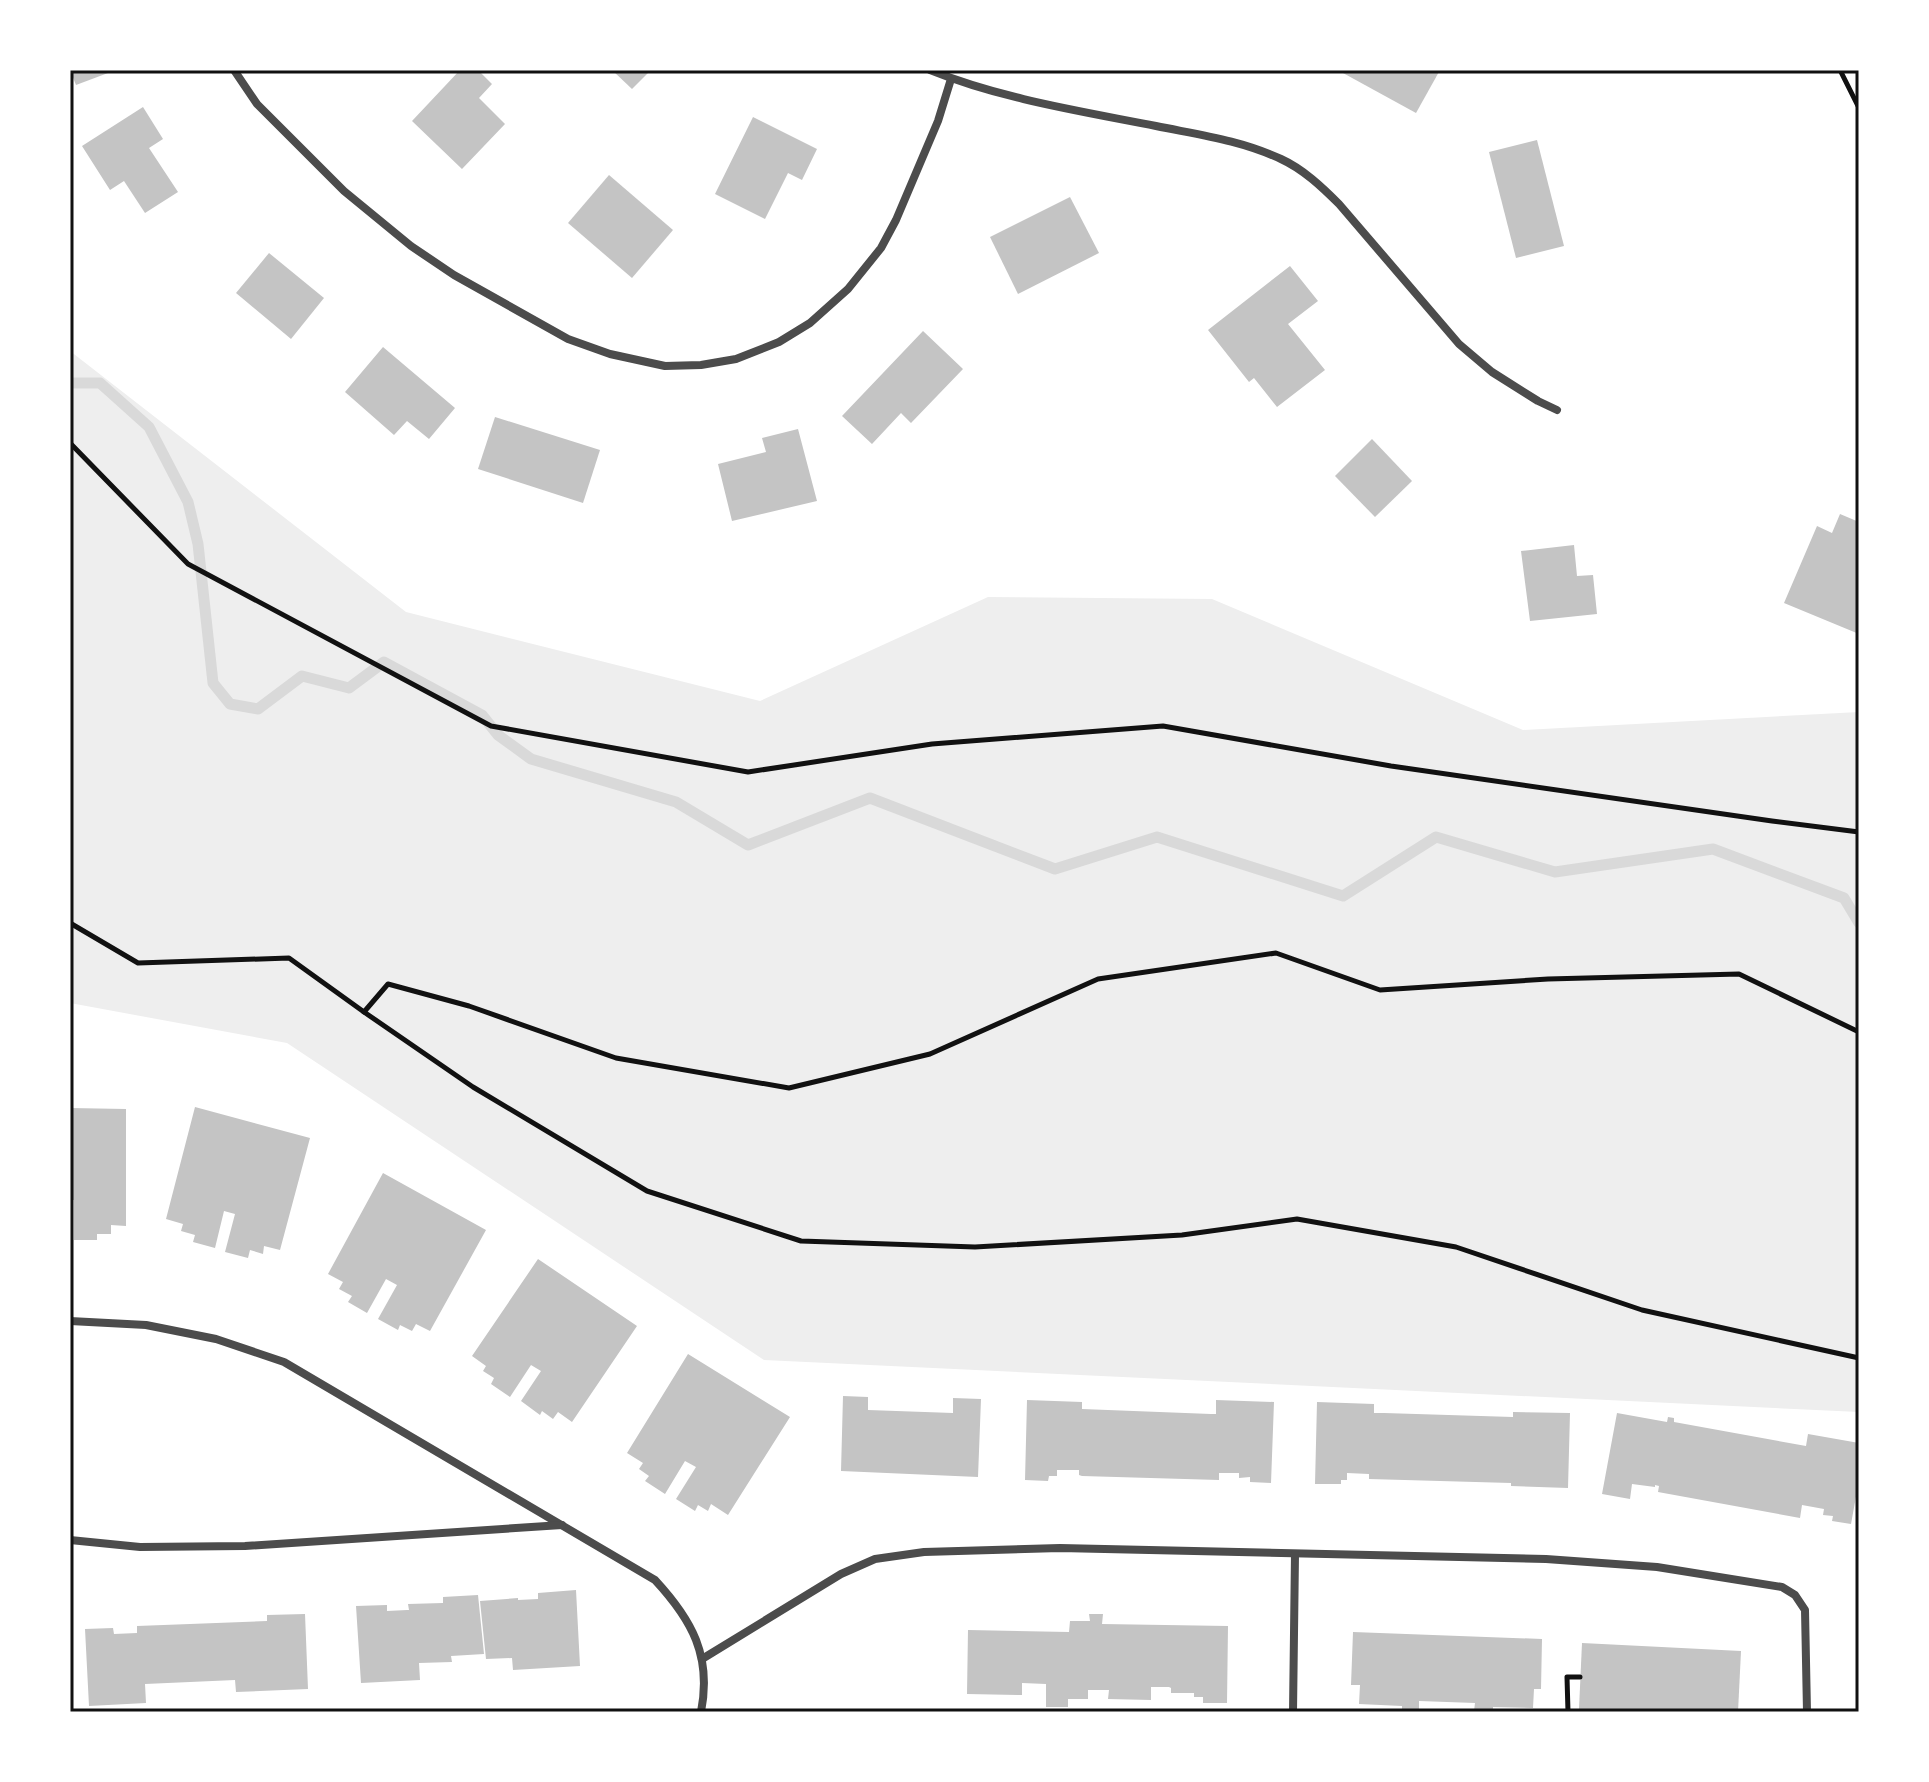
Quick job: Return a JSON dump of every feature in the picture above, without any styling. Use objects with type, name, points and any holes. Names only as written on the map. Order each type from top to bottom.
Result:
[{"type":"street","points":[[234,70],[257,104],[344,191],[411,246],[454,275],[568,339],[610,354],[665,366],[701,365],[736,359],[779,342],[810,323],[848,289],[881,248],[896,220],[938,121],[951,79]]},
{"type":"street","points":[[930,70],[951,79],[1043,104],[1244,143],[1284,160],[1320,185],[1339,204],[1459,344],[1492,372],[1557,410]]},
{"type":"street","points":[[70,1321],[146,1325],[216,1339],[284,1362],[655,1580],[678,1606],[695,1636],[702,1659],[704,1696],[701,1712]]},
{"type":"street","points":[[70,1540],[140,1547],[245,1546],[563,1525]]},
{"type":"street","points":[[702,1659],[841,1574],[875,1559],[924,1552],[1060,1548],[1546,1559],[1657,1567],[1782,1587],[1795,1595],[1805,1610],[1807,1712]]},
{"type":"street","points":[[1293,1712],[1295,1554]]},
{"type":"path","points":[[1840,70],[1859,108]]},
{"type":"path","points":[[70,443],[188,564],[491,726],[748,772],[932,744],[1163,726],[1391,766],[1859,832]]},
{"type":"path","points":[[70,923],[138,963],[289,958],[473,1087],[647,1191],[801,1241],[975,1247],[1182,1235],[1297,1219],[1456,1247],[1642,1310],[1859,1358]]},
{"type":"path","points":[[364,1012],[388,984],[469,1006],[616,1058],[789,1088],[930,1054],[1098,979],[1276,953],[1380,990],[1548,979],[1739,974],[1859,1032]]},
{"type":"path","points":[[1568,1712],[1567,1677],[1580,1677]]},
{"type":"shaded area","points":[[70,351],[406,612],[760,701],[988,597],[1212,599],[1523,730],[1859,712],[1859,1412],[764,1360],[287,1043],[70,1003]]},
{"type":"building","points":[[70,70],[116,70],[76,85]]},
{"type":"building","points":[[460,70],[478,70],[492,84],[479,98],[505,124],[462,169],[412,121]]},
{"type":"building","points":[[612,70],[651,70],[632,89]]},
{"type":"building","points":[[1345,70],[1440,70],[1416,113],[1343,73]]},
{"type":"building","points":[[143,107],[163,139],[149,148],[178,192],[145,213],[124,181],[110,190],[82,146]]},
{"type":"building","points":[[753,117],[817,149],[802,180],[788,173],[765,219],[715,194]]},
{"type":"building","points":[[1537,140],[1564,246],[1516,258],[1489,152]]},
{"type":"building","points":[[609,175],[673,230],[632,278],[568,223]]},
{"type":"building","points":[[1070,197],[1099,253],[1018,294],[990,237]]},
{"type":"building","points":[[269,253],[324,298],[291,339],[236,293]]},
{"type":"building","points":[[1290,266],[1318,301],[1288,324],[1325,370],[1277,407],[1254,378],[1249,382],[1208,330]]},
{"type":"building","points":[[923,331],[963,369],[911,423],[901,413],[872,444],[842,416]]},
{"type":"building","points":[[383,347],[455,408],[429,439],[407,421],[394,435],[345,392]]},
{"type":"building","points":[[495,417],[600,450],[583,503],[478,469]]},
{"type":"building","points":[[798,429],[817,501],[732,521],[718,464],[766,452],[762,438]]},
{"type":"building","points":[[1372,439],[1412,481],[1375,517],[1335,476]]},
{"type":"building","points":[[1840,514],[1859,522],[1859,634],[1784,603],[1817,526],[1832,533]]},
{"type":"building","points":[[1574,545],[1577,576],[1593,575],[1597,614],[1530,621],[1521,551]]},
{"type":"building","points":[[195,1107],[310,1138],[280,1250],[264,1246],[263,1254],[250,1250],[248,1258],[225,1252],[235,1214],[224,1211],[215,1248],[193,1242],[195,1235],[181,1231],[183,1224],[166,1219]]},
{"type":"building","points":[[70,1108],[126,1109],[126,1226],[111,1225],[111,1234],[97,1234],[97,1240],[74,1240],[74,1200],[70,1200]]},
{"type":"building","points":[[383,1173],[486,1230],[430,1331],[416,1324],[412,1331],[400,1325],[398,1330],[378,1319],[397,1285],[386,1279],[367,1313],[348,1302],[352,1296],[339,1289],[343,1282],[328,1274]]},
{"type":"building","points":[[538,1259],[637,1326],[572,1422],[558,1412],[553,1419],[542,1411],[540,1415],[521,1401],[541,1371],[531,1365],[510,1397],[491,1384],[494,1378],[483,1371],[486,1366],[472,1356]]},
{"type":"building","points":[[688,1354],[790,1417],[728,1515],[711,1504],[708,1511],[698,1505],[695,1511],[676,1499],[696,1467],[685,1461],[665,1494],[645,1481],[649,1476],[639,1469],[643,1463],[627,1453]]},
{"type":"building","points":[[843,1396],[868,1397],[868,1410],[953,1413],[953,1398],[981,1399],[978,1477],[841,1471]]},
{"type":"building","points":[[1027,1400],[1082,1402],[1082,1409],[1211,1414],[1216,1414],[1216,1400],[1274,1402],[1271,1483],[1250,1482],[1250,1477],[1239,1478],[1239,1473],[1219,1473],[1219,1480],[1082,1476],[1079,1470],[1057,1470],[1057,1476],[1049,1476],[1048,1481],[1025,1480]]},
{"type":"building","points":[[1317,1402],[1374,1404],[1374,1413],[1513,1417],[1513,1412],[1570,1413],[1568,1488],[1511,1486],[1511,1483],[1369,1479],[1369,1474],[1347,1473],[1347,1480],[1341,1480],[1341,1484],[1315,1484]]},
{"type":"building","points":[[1617,1413],[1667,1422],[1668,1417],[1674,1418],[1674,1422],[1806,1446],[1808,1434],[1859,1443],[1859,1480],[1851,1524],[1832,1521],[1833,1516],[1823,1515],[1824,1509],[1802,1505],[1800,1518],[1658,1492],[1659,1486],[1655,1485],[1632,1484],[1630,1499],[1602,1494]]},
{"type":"building","points":[[576,1590],[580,1666],[513,1670],[512,1658],[486,1659],[480,1601],[538,1599],[538,1593]]},
{"type":"building","points":[[478,1595],[484,1654],[451,1656],[452,1662],[419,1663],[420,1680],[361,1683],[356,1606],[387,1605],[387,1611],[409,1610],[408,1604],[443,1603],[443,1597]]},
{"type":"building","points":[[305,1614],[308,1689],[236,1692],[235,1680],[145,1684],[146,1703],[89,1706],[85,1629],[113,1628],[114,1634],[137,1633],[137,1626],[267,1621],[267,1615]]},
{"type":"building","points":[[1089,1614],[1103,1614],[1102,1624],[1228,1626],[1227,1703],[1203,1703],[1203,1697],[1194,1697],[1194,1693],[1171,1693],[1169,1687],[1151,1687],[1151,1700],[1108,1699],[1109,1690],[1088,1690],[1088,1699],[1068,1699],[1068,1707],[1046,1707],[1046,1684],[1022,1683],[1022,1695],[967,1694],[968,1630],[1069,1632],[1070,1621],[1090,1621]]},
{"type":"building","points":[[1353,1632],[1542,1639],[1541,1689],[1534,1689],[1533,1708],[1493,1707],[1493,1712],[1474,1711],[1475,1703],[1419,1701],[1419,1710],[1359,1704],[1360,1685],[1351,1685]]},
{"type":"building","points":[[1582,1643],[1741,1651],[1738,1712],[1579,1709]]},
{"type":"waterway","points":[[70,383],[100,383],[149,427],[188,502],[198,544],[213,683],[230,704],[258,709],[302,676],[349,688],[384,662],[482,715],[498,735],[531,759],[676,802],[748,845],[870,798],[1055,869],[1157,837],[1343,896],[1436,837],[1555,872],[1713,849],[1844,898],[1859,923]]}]
